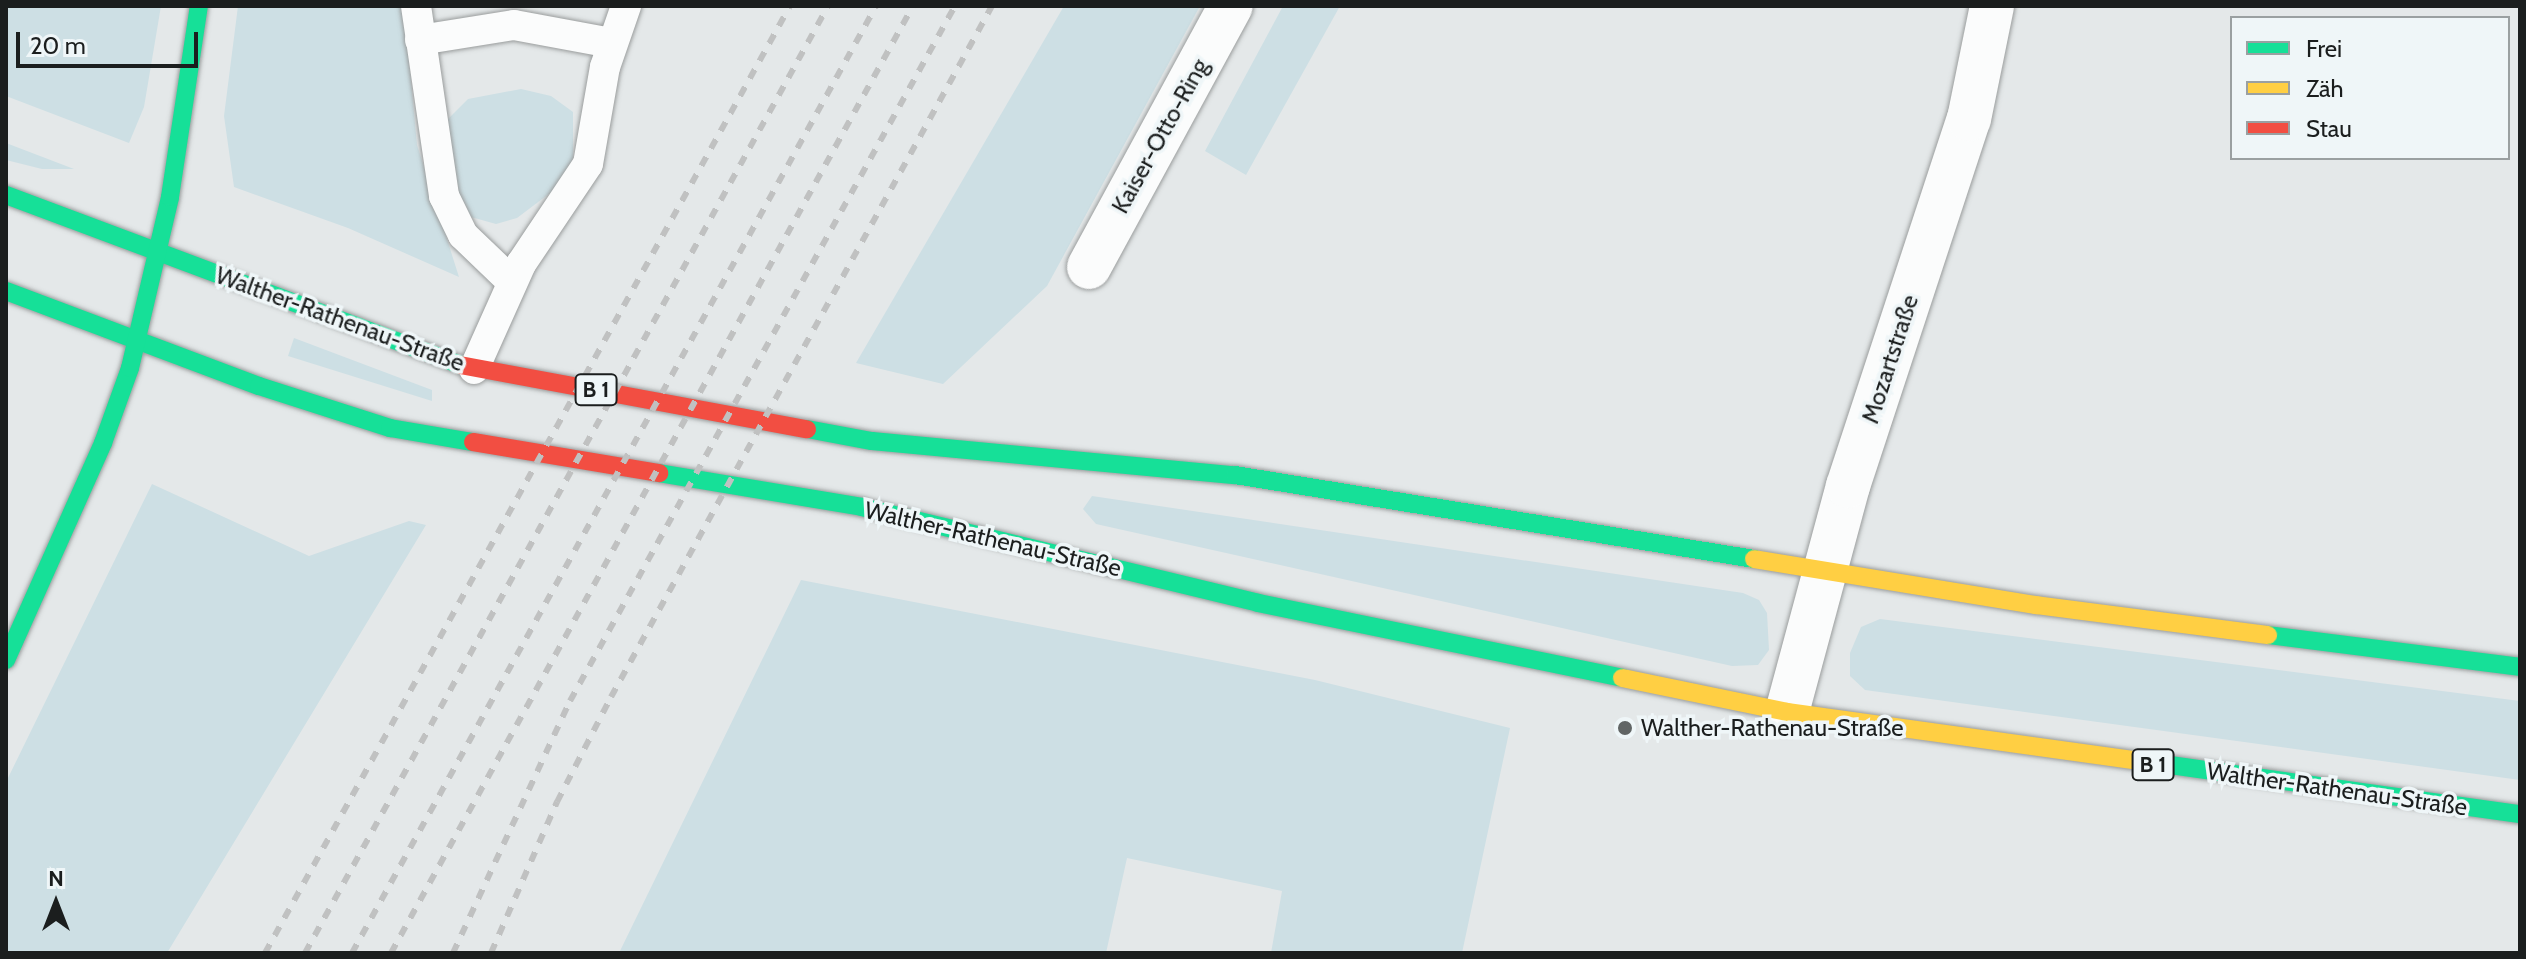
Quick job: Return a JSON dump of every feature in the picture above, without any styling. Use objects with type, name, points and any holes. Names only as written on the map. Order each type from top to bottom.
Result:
[{"type":"main road","points":[[6,660],[103,443],[137,340],[158,252],[199,6]]},
{"type":"main road","name":"B 1","points":[[6,195],[158,252]]},
{"type":"main road","name":"Walther-Rathenau-Straße","points":[[158,252],[401,346],[474,369],[872,441],[1235,475],[1826,573],[2520,667]]},
{"type":"main road","name":"B 1","points":[[6,291],[137,340]]},
{"type":"main road","name":"Walther-Rathenau-Straße","points":[[137,340],[390,428],[862,507],[1258,603],[1787,712],[2520,814]]},
{"type":"street","name":"Kaiser-Otto-Ring","points":[[1089,267],[1231,6]]},
{"type":"street","name":"Mozartstraße","points":[[1787,712],[1848,486],[1969,119],[1992,6]]},
{"type":"lane","points":[[416,6],[444,196],[463,235],[511,281]]},
{"type":"lane","points":[[474,369],[511,281],[588,164],[611,43],[626,6]]},
{"type":"lane","points":[[420,40],[514,25],[611,43]]},
{"type":"shaded area","points":[[6,6],[161,6],[144,107],[129,143],[6,96]]},
{"type":"shaded area","points":[[238,6],[404,6],[417,145],[459,277],[348,228],[234,187],[224,116]]},
{"type":"shaded area","points":[[1064,6],[1200,6],[1047,286],[943,384],[856,363]]},
{"type":"shaded area","points":[[1283,6],[1340,6],[1246,175],[1205,151]]},
{"type":"shaded area","points":[[521,89],[551,96],[573,112],[573,158],[562,184],[517,218],[496,224],[471,217],[451,194],[448,119],[468,99]]},
{"type":"shaded area","points":[[6,143],[74,169],[42,169],[6,160]]},
{"type":"shaded area","points":[[294,338],[432,390],[432,401],[288,356]]},
{"type":"shaded area","points":[[152,484],[309,556],[409,521],[426,525],[167,953],[6,953],[6,782]]},
{"type":"shaded area","points":[[1092,496],[1743,593],[1759,600],[1767,613],[1769,650],[1758,665],[1732,666],[1096,524],[1083,509]]},
{"type":"shaded area","points":[[801,580],[1315,680],[1510,728],[1462,953],[1271,953],[1282,891],[1127,858],[1106,953],[619,953]]},
{"type":"shaded area","points":[[1880,619],[2520,701],[2520,780],[1865,690],[1850,676],[1850,653],[1861,627]]},
{"type":"railway","points":[[265,953],[790,6]]},
{"type":"railway","points":[[305,953],[828,6]]},
{"type":"railway","points":[[352,953],[876,6]]},
{"type":"railway","points":[[391,953],[913,6]]},
{"type":"railway","points":[[453,953],[570,701],[955,6]]},
{"type":"railway","points":[[491,953],[557,802],[611,697],[992,6]]},
{"type":"traffic: fast","points":[[6,660],[103,443],[130,368],[170,197],[199,6]]},
{"type":"traffic: fast","points":[[6,195],[460,365]]},
{"type":"traffic: fast","points":[[6,291],[259,386],[390,428],[473,442]]},
{"type":"traffic: fast","points":[[807,429],[872,441],[1235,475],[1754,559]]},
{"type":"traffic: fast","points":[[659,473],[862,507],[1258,603],[1622,678]]},
{"type":"traffic: fast","points":[[2268,635],[2520,667]]},
{"type":"traffic: fast","points":[[2163,764],[2520,814]]},
{"type":"traffic: slow","points":[[1754,559],[2036,605],[2268,635]]},
{"type":"traffic: slow","points":[[1622,678],[1787,712],[2163,764]]},
{"type":"traffic: jam","points":[[460,365],[807,429]]},
{"type":"traffic: jam","points":[[473,442],[659,473]]},
{"type":"place","name":"Walther-Rathenau-Straße","points":[[1625,728]]}]
